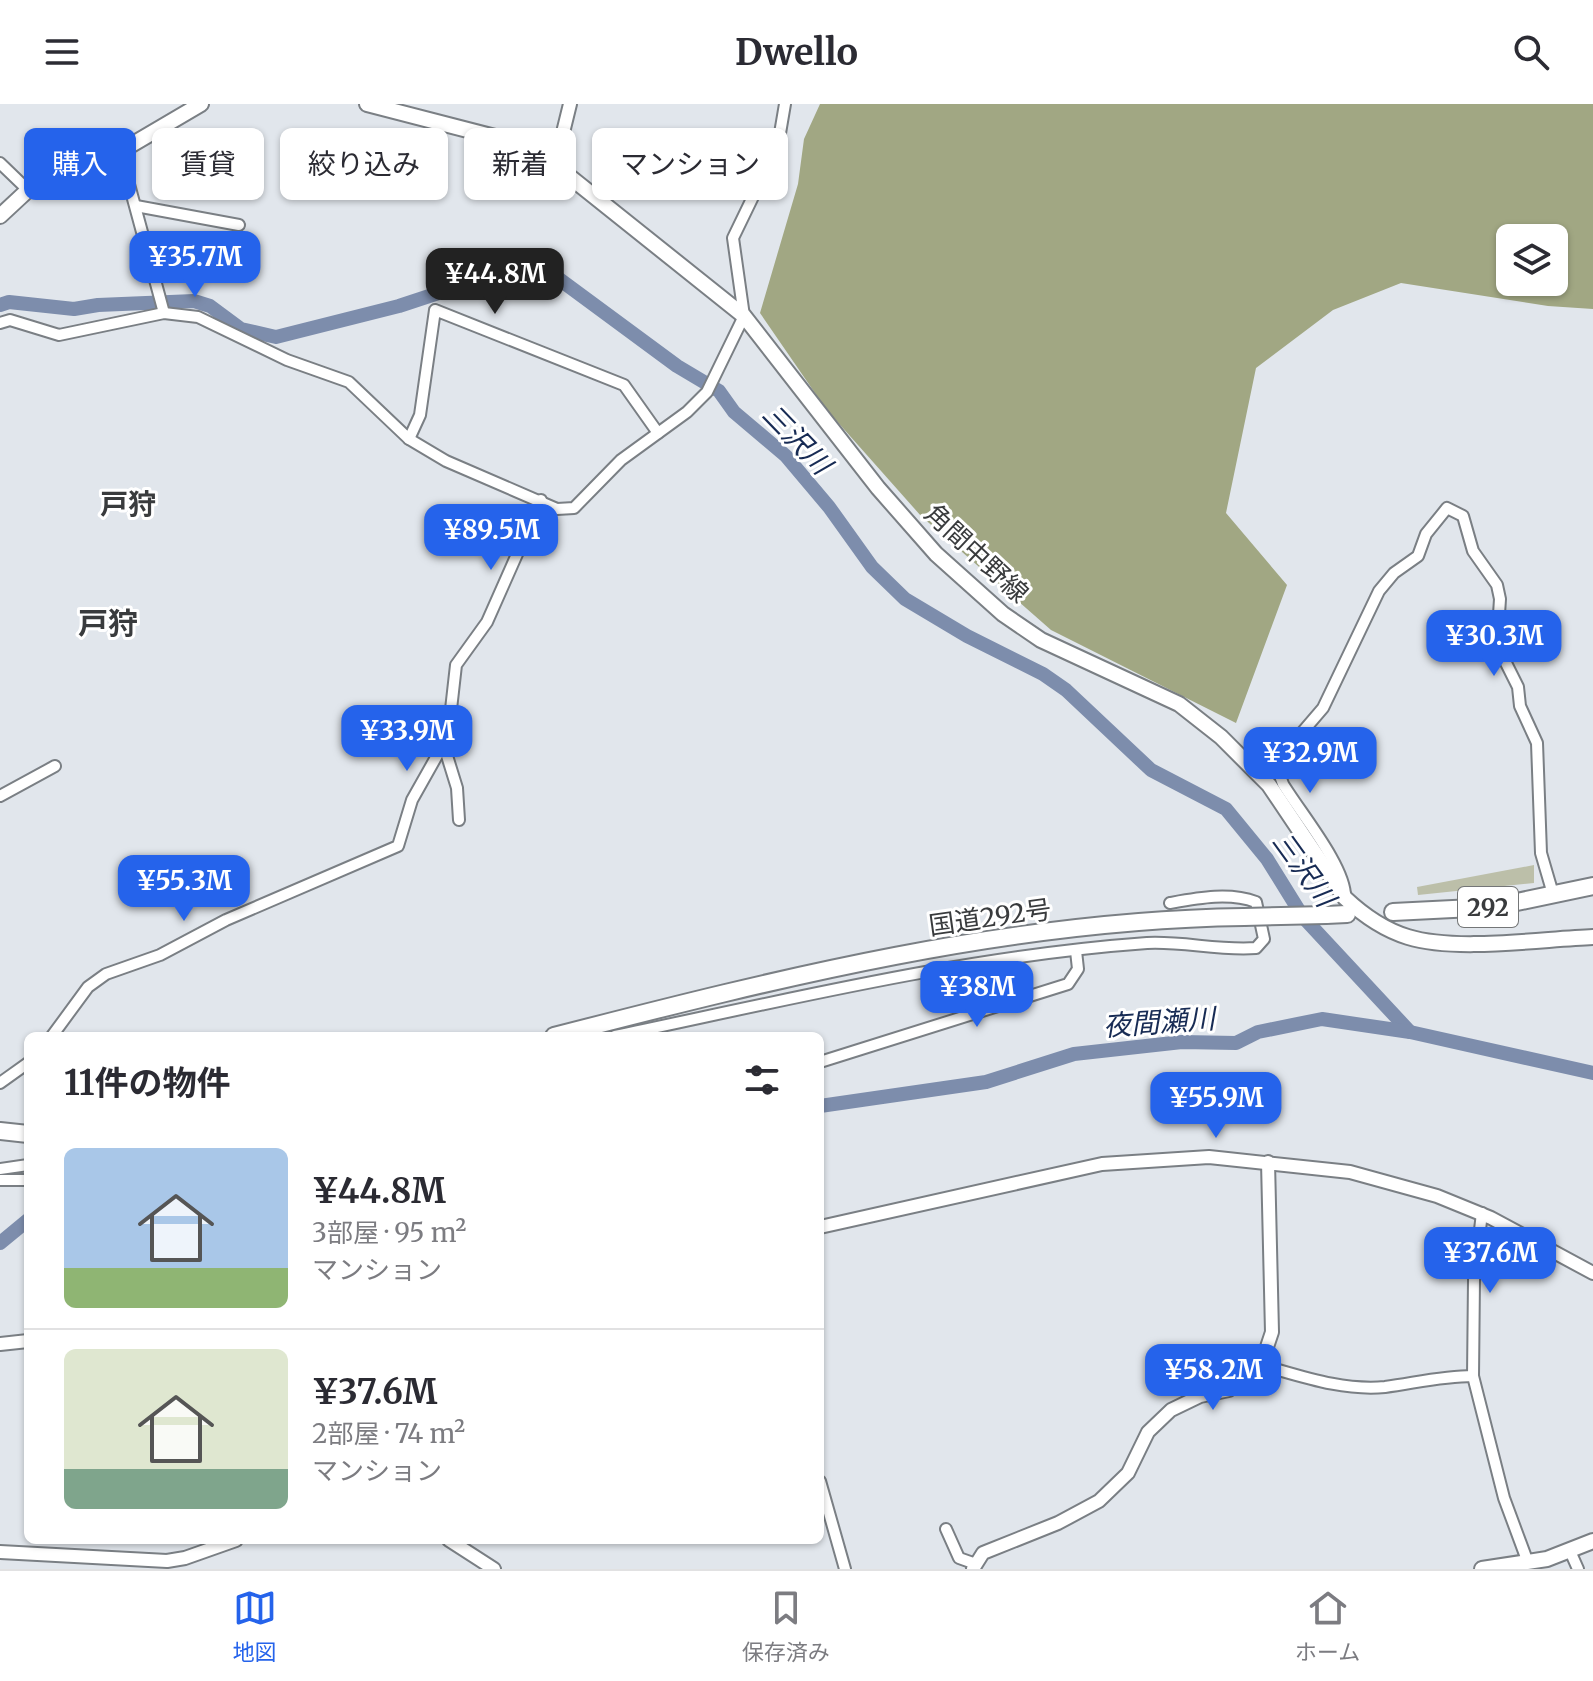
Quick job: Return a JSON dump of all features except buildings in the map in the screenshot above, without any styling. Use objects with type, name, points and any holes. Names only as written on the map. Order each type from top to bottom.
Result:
[{"type":"highway","name":"292","points":[[1393,912],[1493,907],[1587,887]]},
{"type":"highway","name":"国道292号","points":[[569,1032],[731,990],[956,944],[1159,918],[1326,915],[1346,906]]},
{"type":"main road","points":[[136,142],[201,104]]},
{"type":"main road","name":"角間中野線","points":[[367,104],[464,129]]},
{"type":"main road","name":"角間中野線","points":[[576,182],[744,316],[869,476],[936,554],[1003,614],[1041,640],[1179,704],[1221,737],[1269,785],[1346,906],[1407,937],[1453,943],[1593,937]]},
{"type":"main road","points":[[0,216],[24,194]]},
{"type":"main road","points":[[1482,1569],[1547,1559],[1593,1541]]},
{"type":"street","points":[[564,128],[570,104]]},
{"type":"street","points":[[0,323],[10,320],[51,334],[71,335],[163,307],[198,317],[287,360],[349,382],[409,439],[446,461],[557,509],[580,505],[621,460],[704,397],[744,316],[733,238],[773,158],[785,104]]},
{"type":"street","points":[[0,163],[24,186]]},
{"type":"street","points":[[134,200],[163,307]]},
{"type":"street","points":[[136,206],[239,225]]},
{"type":"street","points":[[409,439],[420,415],[435,310],[624,385],[658,433]]},
{"type":"street","points":[[55,1032],[88,987],[106,974],[160,955],[226,920],[398,846],[412,800],[444,746],[451,723],[456,665],[487,622],[541,500]]},
{"type":"street","points":[[1346,906],[1346,887],[1334,861],[1283,784],[1278,770],[1281,757],[1323,708],[1379,591],[1394,573],[1418,556],[1426,534],[1447,508],[1463,516],[1473,551],[1497,585],[1500,599],[1497,645],[1518,687],[1520,706],[1537,743],[1536,806],[1541,853],[1553,894]]},
{"type":"street","points":[[444,746],[457,788],[459,820]]},
{"type":"street","points":[[0,796],[55,766]]},
{"type":"street","points":[[634,1032],[859,984],[991,961],[1150,943],[1232,950],[1256,948],[1264,939],[1256,902],[1243,898],[1199,897],[1170,903]]},
{"type":"street","points":[[824,1061],[1068,984],[1078,969],[1076,951]]},
{"type":"street","points":[[0,1083],[24,1066]]},
{"type":"street","points":[[824,1226],[1102,1164],[1209,1157],[1350,1172],[1437,1196],[1482,1213],[1593,1273]]},
{"type":"street","points":[[946,1529],[959,1558],[974,1567],[983,1553],[1058,1523],[1099,1501],[1128,1473],[1148,1432],[1171,1410],[1200,1396],[1229,1390],[1261,1365],[1272,1332],[1268,1162]]},
{"type":"street","points":[[0,1169],[24,1166]]},
{"type":"street","points":[[0,1180],[24,1180]]},
{"type":"street","points":[[1482,1213],[1474,1280],[1473,1376],[1504,1498],[1527,1560]]},
{"type":"street","points":[[0,1344],[24,1341]]},
{"type":"street","points":[[1261,1365],[1331,1385],[1383,1387],[1435,1378],[1473,1376]]},
{"type":"street","points":[[824,1495],[845,1569]]},
{"type":"street","points":[[0,1552],[167,1561],[225,1544]]},
{"type":"street","points":[[455,1544],[494,1569]]},
{"type":"street","points":[[1570,1551],[1578,1569]]},
{"type":"green space","points":[[820,104],[1593,104],[1593,309],[1548,306],[1401,283],[1333,310],[1256,368],[1226,513],[1287,585],[1236,723],[1051,630],[921,516],[826,409],[760,313],[798,184],[804,139]]},
{"type":"green space","points":[[1534,865],[1534,883],[1418,895],[1417,887]]},
{"type":"waterway","name":"三沢川","points":[[0,305],[9,302],[74,309],[194,301],[210,306],[241,329],[276,337],[399,306],[523,265],[555,276],[677,366],[719,391],[734,412],[786,456],[829,507],[872,567],[905,599],[967,636],[1043,674],[1066,690],[1151,770],[1226,809],[1267,859],[1303,917],[1410,1032]]},
{"type":"waterway","name":"夜間瀬川","points":[[824,1105],[986,1082],[1074,1054],[1182,1042],[1236,1043],[1258,1032],[1322,1019],[1410,1032],[1593,1073]]},
{"type":"waterway","name":"夜間瀬川","points":[[0,1243],[24,1223]]},
{"type":"district","name":"戸狩","points":[[128,504]]},
{"type":"district","name":"戸狩","points":[[108,623]]}]
